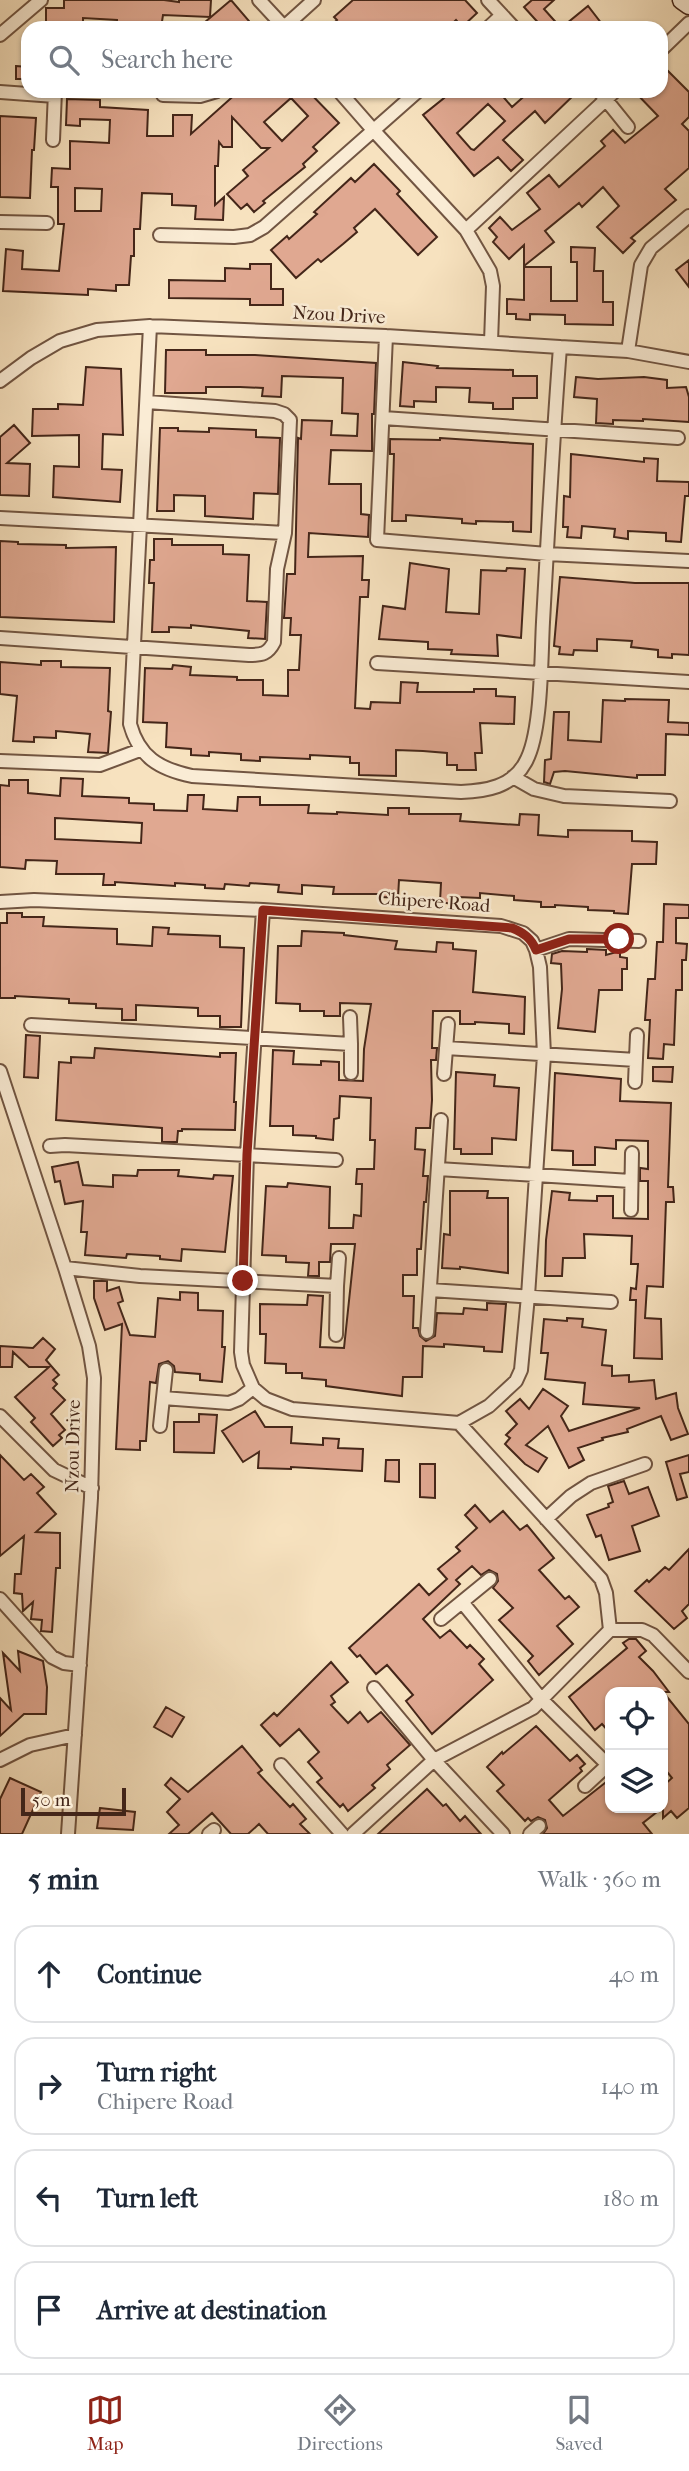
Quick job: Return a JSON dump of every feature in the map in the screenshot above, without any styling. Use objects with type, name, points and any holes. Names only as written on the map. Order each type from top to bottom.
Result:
[{"type":"street","points":[[0,35],[41,0]]},
{"type":"street","points":[[259,0],[278,21]]},
{"type":"street","points":[[292,21],[314,0]]},
{"type":"street","points":[[488,0],[508,21]]},
{"type":"street","points":[[682,0],[689,5]]},
{"type":"street","points":[[496,21],[502,15]]},
{"type":"street","points":[[668,43],[689,23]]},
{"type":"street","points":[[0,92],[21,92]]},
{"type":"street","points":[[53,140],[55,98]]},
{"type":"street","points":[[345,98],[466,230],[490,271],[493,286],[491,342]]},
{"type":"street","points":[[160,235],[250,235],[264,226],[410,98]]},
{"type":"street","points":[[466,230],[603,98]]},
{"type":"street","points":[[610,98],[628,127]]},
{"type":"street","points":[[628,352],[641,265],[645,256],[689,215]]},
{"type":"street","points":[[0,222],[47,223]]},
{"type":"street","points":[[150,326],[130,724],[140,750],[172,772],[192,776],[461,792],[484,791],[513,777],[524,766],[536,735],[560,347]]},
{"type":"street","name":"Nzou Drive","points":[[0,381],[60,341],[97,330],[150,326],[491,342],[628,352],[689,362]]},
{"type":"street","points":[[386,336],[377,540],[547,554],[689,561]]},
{"type":"street","points":[[0,638],[134,645],[249,655],[262,655],[270,651],[274,642],[277,569],[285,534],[290,420],[275,411],[147,402]]},
{"type":"street","points":[[383,418],[678,438]]},
{"type":"street","points":[[0,518],[285,534]]},
{"type":"street","points":[[377,663],[689,682]]},
{"type":"street","points":[[0,761],[100,765],[140,750]]},
{"type":"street","points":[[513,777],[534,789],[564,796],[670,801]]},
{"type":"street","name":"Chipere Road","points":[[0,902],[34,900],[263,910],[512,928],[532,941],[536,950]]},
{"type":"street","points":[[263,910],[247,1154],[241,1352],[243,1365],[253,1388],[266,1399],[292,1409],[459,1423],[506,1394],[521,1370],[544,1055],[540,967],[536,950],[569,939],[639,941]]},
{"type":"street","points":[[350,1017],[351,1073]]},
{"type":"street","points":[[444,1074],[448,1024]]},
{"type":"street","points":[[31,1025],[351,1044]]},
{"type":"street","points":[[635,1082],[637,1035]]},
{"type":"street","points":[[446,1048],[636,1060]]},
{"type":"street","name":"Nzou Drive","points":[[0,1072],[89,1346],[93,1378],[92,1488],[68,1834]]},
{"type":"street","points":[[427,1332],[441,1120]]},
{"type":"street","points":[[50,1146],[336,1160]]},
{"type":"street","points":[[631,1210],[632,1153]]},
{"type":"street","points":[[438,1168],[631,1181]]},
{"type":"street","points":[[336,1335],[339,1258]]},
{"type":"street","points":[[65,1268],[140,1276],[337,1286]]},
{"type":"street","points":[[430,1290],[611,1302]]},
{"type":"street","points":[[160,1426],[166,1370]]},
{"type":"street","points":[[163,1398],[229,1403],[253,1388]]},
{"type":"street","points":[[0,1416],[54,1470],[92,1488]]},
{"type":"street","points":[[459,1423],[601,1579],[606,1593],[610,1630]]},
{"type":"street","points":[[546,1519],[571,1496],[591,1483],[645,1464]]},
{"type":"street","points":[[441,1619],[490,1579]]},
{"type":"street","points":[[0,1599],[52,1657],[64,1663],[80,1665]]},
{"type":"street","points":[[461,1602],[542,1700],[605,1760]]},
{"type":"street","points":[[354,1834],[434,1760],[523,1714],[542,1700],[610,1630],[642,1630],[653,1635],[689,1672]]},
{"type":"street","points":[[374,1688],[434,1760],[503,1834]]},
{"type":"street","points":[[0,1760],[30,1745],[75,1735]]},
{"type":"street","points":[[281,1765],[342,1834]]},
{"type":"street","points":[[584,1786],[605,1768]]},
{"type":"building","points":[[64,0],[211,0],[210,17],[163,15],[162,21],[83,18],[83,21],[46,21],[46,8],[64,8]]},
{"type":"building","points":[[231,0],[249,21],[206,21]]},
{"type":"building","points":[[353,0],[465,0],[477,13],[468,21],[336,21],[334,17]]},
{"type":"building","points":[[532,0],[554,0],[544,9],[555,21],[537,21],[524,7]]},
{"type":"building","points":[[588,6],[600,21],[570,21]]},
{"type":"building","points":[[16,66],[21,66],[21,79],[16,79]]},
{"type":"building","points":[[668,71],[689,92],[689,117],[682,124],[689,131],[689,168],[665,189],[676,200],[631,238],[635,241],[623,253],[597,227],[619,206],[603,187],[582,207],[579,203],[545,231],[554,242],[524,266],[524,245],[509,259],[493,242],[497,237],[489,228],[500,217],[512,230],[540,209],[527,193],[549,175],[559,187],[605,146],[601,141],[613,130],[625,143],[658,116],[641,98],[668,98]]},
{"type":"building","points":[[231,98],[291,98],[315,98],[339,123],[313,147],[317,151],[303,164],[305,167],[263,201],[265,203],[254,212],[247,204],[241,209],[227,194],[248,176],[243,170],[269,148],[261,148],[232,117],[232,147],[223,147],[219,142],[218,166],[215,166],[215,205],[224,197],[223,220],[195,219],[196,206],[172,205],[172,194],[142,193],[140,229],[134,229],[134,256],[131,256],[129,285],[116,285],[116,291],[88,289],[88,295],[3,291],[6,249],[23,251],[22,269],[59,271],[64,224],[58,224],[58,187],[51,187],[52,168],[70,169],[70,141],[109,143],[110,120],[80,119],[80,126],[66,125],[67,99],[100,100],[100,107],[148,110],[147,136],[173,136],[173,115],[192,115],[191,134]],"holes":[[[291,98],[308,116],[282,141],[264,122]],[[75,188],[102,189],[101,211],[75,211]]]},
{"type":"building","points":[[444,98],[504,98],[512,107],[522,98],[571,98],[545,123],[535,111],[503,140],[523,160],[511,171],[498,157],[474,176],[423,115]],"holes":[[[488,104],[505,121],[474,150],[457,133]]]},
{"type":"building","points":[[0,116],[36,118],[30,198],[0,197]]},
{"type":"building","points":[[374,164],[400,191],[397,194],[437,237],[418,255],[375,209],[354,228],[357,232],[321,262],[318,259],[296,278],[271,250],[287,236],[289,239],[317,214],[314,212],[351,178],[355,182]]},
{"type":"building","points":[[571,247],[595,248],[594,271],[603,271],[603,302],[613,302],[613,325],[565,324],[565,315],[530,314],[530,320],[516,319],[516,314],[507,314],[507,299],[524,300],[524,267],[551,267],[551,301],[577,301],[577,262],[571,262]]},
{"type":"building","points":[[689,260],[689,287],[676,270]]},
{"type":"building","points":[[250,264],[271,264],[271,289],[283,289],[283,305],[250,305],[250,299],[169,298],[169,280],[225,281],[225,268],[250,269]]},
{"type":"building","points":[[166,350],[206,350],[206,355],[255,355],[376,363],[372,451],[331,450],[329,484],[361,484],[361,514],[369,515],[368,537],[309,533],[308,557],[363,556],[362,580],[369,580],[368,597],[360,597],[355,708],[370,709],[371,702],[400,703],[401,682],[418,683],[417,692],[474,692],[474,689],[496,689],[496,696],[515,697],[514,724],[480,723],[482,753],[475,753],[476,770],[457,770],[457,765],[447,765],[447,753],[423,751],[396,750],[396,776],[359,775],[359,763],[350,763],[350,757],[260,757],[260,761],[241,760],[241,754],[209,752],[209,756],[191,755],[191,749],[166,747],[167,723],[143,722],[145,668],[172,669],[173,665],[191,667],[190,675],[263,680],[263,695],[288,696],[288,670],[299,670],[301,635],[290,635],[291,618],[284,618],[287,574],[295,574],[298,438],[301,439],[302,420],[332,421],[331,435],[357,436],[358,414],[342,413],[343,378],[282,376],[281,397],[262,396],[263,388],[240,387],[206,387],[206,393],[165,393]]},
{"type":"building","points":[[403,362],[438,366],[437,368],[513,370],[513,376],[537,376],[537,398],[513,398],[513,409],[493,409],[493,403],[469,402],[470,388],[436,387],[436,402],[414,401],[414,407],[400,406]]},
{"type":"building","points":[[86,367],[121,369],[123,435],[103,434],[102,469],[122,470],[120,502],[53,497],[54,466],[79,467],[79,435],[32,436],[33,409],[58,409],[58,404],[83,405]]},
{"type":"building","points":[[576,377],[644,377],[667,380],[667,388],[686,387],[689,397],[689,422],[643,419],[613,420],[613,424],[596,423],[597,399],[574,397]]},
{"type":"building","points":[[14,425],[30,443],[7,463],[30,464],[29,496],[0,495],[0,437]]},
{"type":"building","points":[[160,428],[209,432],[209,428],[256,430],[256,437],[280,438],[278,494],[254,493],[253,519],[205,516],[205,496],[174,495],[174,511],[157,511]]},
{"type":"building","points":[[440,438],[533,444],[531,532],[513,531],[513,522],[476,521],[476,524],[462,523],[462,519],[406,515],[406,521],[392,521],[394,454],[390,454],[390,439]]},
{"type":"building","points":[[571,454],[644,462],[644,458],[658,459],[657,481],[689,482],[689,496],[685,496],[681,542],[666,541],[666,533],[628,531],[628,539],[614,537],[615,529],[582,526],[581,538],[567,537],[568,527],[563,527],[564,496],[570,497]]},
{"type":"building","points":[[154,539],[172,539],[172,545],[223,545],[223,554],[249,555],[247,601],[267,602],[265,639],[248,638],[249,631],[191,625],[191,628],[169,627],[169,632],[152,632],[154,583],[149,583],[150,560],[154,560]]},
{"type":"building","points":[[0,541],[66,545],[66,548],[116,547],[114,622],[0,617]]},
{"type":"building","points":[[410,563],[449,569],[446,612],[479,614],[481,570],[525,569],[521,638],[497,635],[498,656],[451,654],[452,650],[428,649],[428,642],[379,639],[383,606],[405,609]]},
{"type":"building","points":[[560,577],[635,583],[689,583],[689,655],[658,657],[658,650],[631,647],[632,641],[597,639],[597,651],[574,650],[573,655],[559,654],[560,647],[554,646]]},
{"type":"building","points":[[41,661],[61,661],[61,667],[110,668],[108,753],[88,752],[90,734],[56,731],[56,738],[34,737],[34,742],[13,741],[17,696],[0,694],[0,662],[41,665]]},
{"type":"building","points":[[603,700],[669,700],[668,722],[689,723],[689,735],[666,734],[665,775],[637,775],[637,778],[565,771],[554,772],[550,784],[544,782],[545,760],[551,759],[554,712],[569,712],[568,740],[601,742]]},
{"type":"building","points":[[61,778],[83,779],[82,796],[129,798],[129,803],[154,804],[154,810],[187,811],[188,795],[204,795],[203,809],[237,811],[238,797],[260,797],[260,805],[309,805],[308,813],[388,815],[388,808],[409,808],[409,814],[461,814],[460,821],[519,825],[520,814],[539,815],[538,835],[568,837],[568,830],[632,831],[632,841],[657,842],[656,864],[632,864],[628,914],[588,910],[588,907],[541,907],[541,902],[480,893],[480,898],[459,897],[458,905],[440,902],[441,883],[399,880],[398,898],[382,897],[382,894],[333,894],[334,887],[302,885],[302,894],[278,892],[279,885],[250,883],[249,886],[225,884],[224,889],[175,883],[175,886],[115,882],[115,885],[103,885],[104,874],[56,874],[57,861],[26,860],[25,869],[0,867],[0,785],[9,786],[9,780],[28,780],[28,793],[60,796]],"holes":[[[55,818],[142,823],[141,843],[55,839]]]},
{"type":"building","points":[[664,904],[689,905],[689,918],[676,918],[676,943],[687,944],[686,960],[682,960],[682,990],[676,990],[674,1045],[664,1044],[663,1059],[648,1058],[650,1020],[645,1020],[648,979],[655,979],[657,942],[663,942]]},
{"type":"building","points":[[7,913],[22,913],[22,917],[44,917],[43,926],[117,929],[117,944],[152,946],[153,927],[169,928],[168,934],[220,936],[220,947],[244,948],[241,1027],[220,1027],[220,1016],[198,1016],[198,1008],[136,1005],[136,1020],[122,1020],[122,1009],[69,1003],[69,999],[15,996],[0,998],[0,923],[7,923]]},
{"type":"building","points":[[302,931],[344,933],[397,941],[395,949],[436,952],[437,942],[453,943],[453,949],[476,951],[473,992],[525,997],[524,1034],[509,1033],[509,1024],[460,1024],[460,1011],[433,1011],[432,1048],[437,1048],[436,1060],[431,1060],[430,1128],[416,1128],[415,1149],[425,1150],[423,1176],[428,1176],[426,1202],[421,1249],[417,1249],[417,1275],[403,1275],[403,1296],[414,1296],[413,1328],[418,1328],[420,1336],[426,1341],[435,1336],[437,1313],[463,1314],[464,1308],[487,1310],[487,1303],[506,1304],[502,1352],[484,1351],[484,1347],[444,1344],[444,1347],[423,1346],[422,1377],[403,1377],[402,1396],[326,1386],[326,1380],[302,1378],[302,1373],[286,1373],[286,1364],[265,1363],[266,1334],[260,1334],[260,1304],[307,1305],[308,1295],[323,1296],[320,1347],[344,1348],[355,1244],[331,1244],[330,1262],[319,1262],[319,1276],[308,1276],[309,1263],[286,1262],[286,1256],[262,1255],[266,1186],[287,1187],[288,1183],[330,1187],[329,1228],[353,1228],[354,1215],[361,1216],[362,1184],[356,1184],[357,1169],[374,1169],[375,1140],[370,1140],[371,1098],[340,1096],[339,1118],[334,1119],[333,1140],[293,1135],[293,1126],[270,1126],[273,1050],[294,1051],[293,1064],[321,1065],[321,1061],[339,1062],[339,1080],[363,1081],[364,1049],[371,1004],[340,1003],[340,1016],[324,1016],[324,1011],[300,1011],[300,1004],[276,1003],[278,946],[301,946]]},
{"type":"building","points":[[587,949],[606,950],[606,955],[620,951],[620,957],[627,958],[627,969],[622,969],[622,990],[599,990],[595,1032],[558,1028],[562,989],[561,964],[551,963],[552,954],[562,951],[587,952]]},
{"type":"building","points":[[26,1035],[40,1036],[38,1078],[24,1077]]},
{"type":"building","points":[[95,1048],[220,1057],[220,1053],[236,1053],[235,1130],[182,1129],[178,1131],[177,1142],[162,1142],[162,1128],[56,1120],[59,1062],[71,1063],[71,1057],[94,1058]]},
{"type":"building","points":[[653,1067],[673,1067],[672,1082],[653,1081]]},
{"type":"building","points":[[456,1072],[495,1075],[494,1086],[519,1088],[516,1140],[492,1138],[492,1154],[461,1154],[461,1149],[454,1149]]},
{"type":"building","points":[[555,1073],[621,1079],[620,1101],[671,1103],[668,1187],[673,1187],[674,1202],[666,1202],[663,1287],[647,1286],[645,1318],[661,1319],[662,1359],[634,1358],[636,1300],[630,1300],[631,1288],[636,1289],[638,1264],[631,1264],[632,1236],[584,1234],[585,1258],[563,1258],[562,1276],[545,1276],[552,1191],[570,1193],[569,1200],[597,1201],[597,1196],[613,1196],[613,1218],[648,1219],[648,1181],[640,1181],[640,1168],[648,1169],[648,1141],[616,1140],[616,1149],[595,1147],[595,1165],[573,1165],[573,1151],[552,1150]]},
{"type":"building","points":[[78,1162],[83,1185],[113,1187],[113,1175],[137,1176],[138,1170],[179,1170],[178,1176],[213,1179],[214,1175],[233,1176],[225,1252],[182,1249],[181,1261],[160,1259],[160,1256],[127,1254],[126,1258],[85,1255],[87,1232],[81,1232],[83,1201],[65,1204],[60,1181],[55,1182],[52,1167]]},
{"type":"building","points":[[450,1191],[488,1191],[487,1198],[508,1198],[508,1273],[460,1267],[442,1268],[444,1234],[450,1235]]},
{"type":"building","points":[[94,1281],[107,1281],[107,1291],[119,1287],[123,1301],[118,1303],[130,1335],[155,1337],[158,1298],[180,1300],[180,1292],[198,1293],[198,1310],[223,1311],[222,1347],[225,1347],[222,1382],[200,1380],[200,1374],[175,1372],[174,1366],[168,1361],[159,1364],[156,1383],[150,1382],[146,1441],[140,1441],[140,1450],[116,1449],[122,1324],[105,1330],[94,1298]]},
{"type":"building","points":[[567,1318],[583,1319],[582,1327],[606,1330],[602,1365],[612,1366],[612,1376],[629,1375],[629,1382],[654,1380],[656,1399],[676,1393],[678,1408],[688,1434],[671,1440],[661,1416],[627,1429],[628,1432],[602,1438],[603,1440],[578,1448],[584,1460],[569,1468],[548,1426],[526,1445],[547,1458],[538,1472],[525,1464],[505,1444],[510,1438],[506,1435],[517,1424],[506,1411],[520,1399],[529,1409],[543,1389],[568,1406],[561,1416],[569,1431],[640,1408],[583,1404],[585,1383],[545,1379],[548,1353],[541,1353],[544,1319],[567,1321]]},
{"type":"building","points":[[43,1338],[55,1349],[46,1360],[59,1375],[53,1380],[57,1384],[53,1388],[65,1400],[51,1414],[65,1430],[59,1435],[62,1438],[53,1446],[31,1422],[35,1418],[15,1397],[49,1367],[29,1367],[13,1352],[12,1367],[0,1367],[0,1346],[33,1348]]},
{"type":"building","points":[[255,1411],[265,1427],[292,1427],[291,1443],[323,1445],[323,1438],[339,1439],[338,1448],[363,1449],[362,1471],[258,1468],[259,1452],[243,1462],[222,1431]]},
{"type":"building","points":[[199,1414],[217,1415],[214,1453],[174,1452],[174,1422],[199,1422]]},
{"type":"building","points":[[0,1455],[24,1480],[31,1474],[44,1487],[37,1493],[56,1514],[36,1532],[60,1533],[60,1568],[56,1568],[52,1632],[41,1631],[42,1620],[31,1619],[33,1602],[23,1611],[22,1594],[14,1593],[15,1574],[21,1574],[24,1536],[0,1556]]},
{"type":"building","points":[[689,1455],[689,1472],[680,1474],[687,1497],[677,1500],[666,1462]]},
{"type":"building","points":[[386,1460],[399,1460],[399,1482],[385,1481]]},
{"type":"building","points":[[420,1464],[435,1464],[435,1498],[420,1497]]},
{"type":"building","points":[[624,1481],[629,1494],[648,1487],[659,1516],[632,1526],[640,1551],[609,1560],[601,1535],[596,1537],[587,1515],[609,1507],[608,1504],[613,1502],[608,1486]]},
{"type":"building","points":[[475,1505],[490,1522],[503,1511],[520,1530],[527,1525],[554,1558],[539,1570],[565,1599],[569,1596],[579,1607],[557,1626],[573,1644],[539,1675],[528,1661],[533,1656],[499,1620],[513,1608],[493,1588],[498,1581],[497,1574],[489,1570],[481,1575],[472,1566],[456,1580],[460,1584],[423,1619],[440,1638],[450,1630],[467,1648],[470,1645],[484,1659],[479,1664],[493,1680],[432,1734],[406,1701],[413,1695],[387,1665],[376,1674],[360,1655],[357,1657],[349,1648],[419,1584],[429,1595],[447,1579],[438,1569],[460,1551],[456,1547],[477,1528],[465,1515]]},
{"type":"building","points":[[689,1549],[689,1604],[682,1611],[687,1618],[674,1629],[635,1591],[665,1567],[669,1570]]},
{"type":"building","points":[[636,1639],[646,1651],[639,1657],[665,1687],[605,1687],[605,1727],[602,1724],[595,1730],[569,1697],[627,1648],[623,1643]]},
{"type":"building","points":[[18,1651],[43,1661],[47,1687],[46,1714],[24,1714],[0,1736],[0,1698],[11,1710],[3,1653],[20,1671]]},
{"type":"building","points":[[331,1662],[348,1682],[331,1696],[335,1702],[331,1705],[348,1723],[360,1712],[368,1722],[381,1712],[410,1745],[387,1765],[390,1769],[372,1785],[375,1788],[348,1811],[343,1804],[340,1807],[317,1782],[322,1778],[308,1762],[319,1752],[299,1729],[280,1746],[261,1725],[274,1713],[277,1716]]},
{"type":"building","points":[[668,1698],[689,1724],[689,1808],[677,1818],[671,1811],[663,1818],[663,1813],[668,1813],[668,1782],[672,1778],[668,1773]]},
{"type":"building","points":[[166,1707],[184,1717],[172,1737],[154,1727]]},
{"type":"building","points":[[536,1726],[570,1761],[577,1755],[585,1764],[580,1768],[582,1771],[549,1800],[563,1816],[605,1783],[605,1813],[656,1813],[643,1823],[652,1834],[543,1834],[547,1828],[545,1820],[538,1817],[525,1821],[497,1791],[504,1785],[487,1767],[502,1752],[503,1754]]},
{"type":"building","points":[[242,1746],[262,1770],[258,1773],[290,1807],[293,1804],[306,1819],[300,1824],[310,1834],[268,1834],[259,1824],[248,1834],[231,1834],[212,1813],[188,1834],[169,1834],[179,1825],[167,1812],[180,1799],[165,1785],[171,1778],[188,1792]]},
{"type":"building","points":[[10,1778],[41,1792],[22,1834],[0,1834],[0,1799]]},
{"type":"building","points":[[427,1789],[443,1806],[446,1804],[460,1821],[465,1816],[481,1834],[378,1834]]},
{"type":"building","points":[[100,1808],[135,1812],[133,1830],[97,1828]]},
{"type":"route","points":[[243,1281],[247,1154],[263,910],[501,926],[523,933],[532,941],[536,950],[569,939],[619,939]]}]
